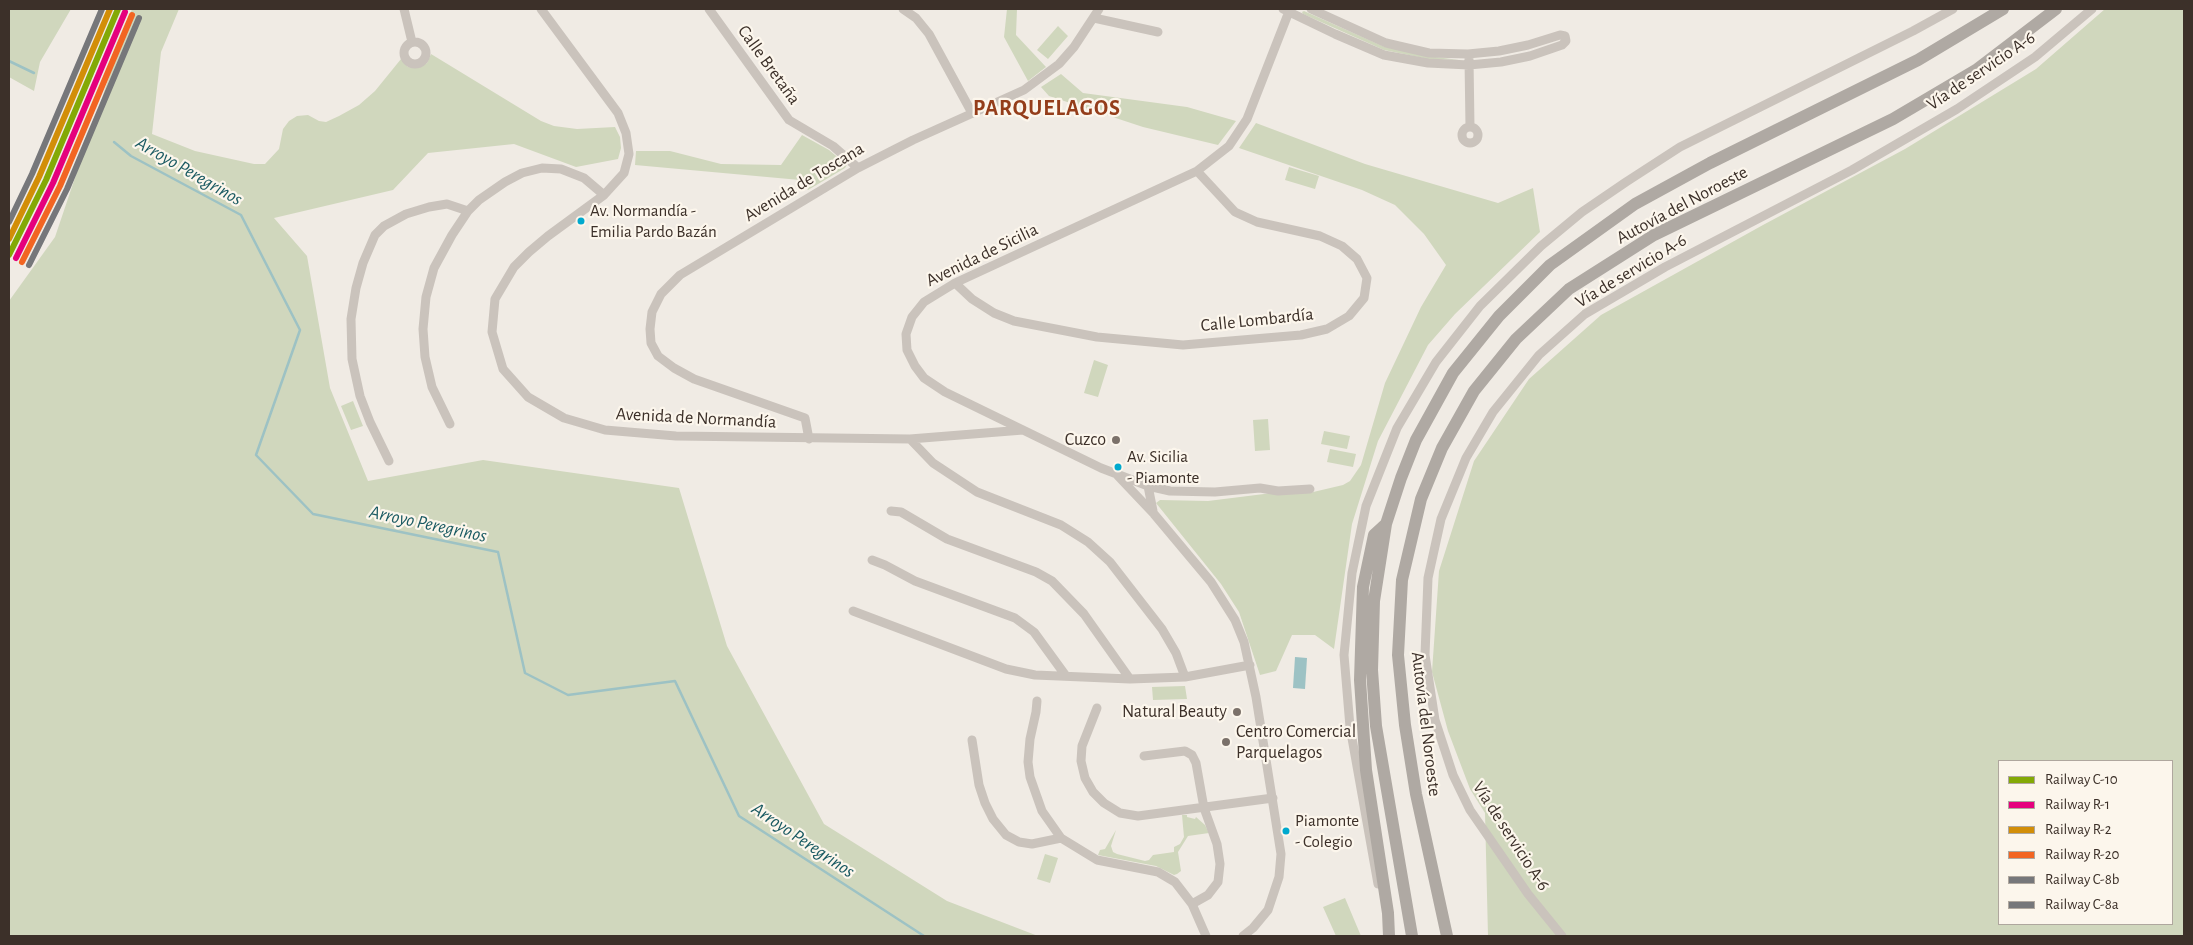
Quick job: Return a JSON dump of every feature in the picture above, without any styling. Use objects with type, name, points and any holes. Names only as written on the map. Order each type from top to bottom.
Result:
[{"type":"highway","name":"Autovía del Noroeste","points":[[1412,936],[1376,726],[1372,670],[1374,601],[1386,524],[1416,440],[1453,373],[1499,316],[1550,265],[1635,204],[1710,162],[1918,60],[2002,9]]},
{"type":"highway","name":"Autovía del Noroeste","points":[[1447,936],[1416,794],[1405,725],[1398,655],[1402,580],[1421,499],[1442,448],[1474,391],[1516,340],[1569,288],[1654,235],[1893,119],[1976,70],[2056,9]]},
{"type":"highway","points":[[1386,524],[1374,535],[1363,587],[1360,680],[1366,770],[1388,913],[1387,936]]},
{"type":"street","points":[[404,9],[412,42]]},
{"type":"street","name":"Avenida de Normandía","points":[[541,9],[618,112],[626,133],[629,154],[624,173],[604,195],[529,252],[503,283],[495,300],[492,332],[503,369],[528,397],[564,418],[605,430],[676,436],[910,439],[1023,430]]},
{"type":"street","name":"Calle Bretaña","points":[[709,9],[789,120],[833,146],[858,168]]},
{"type":"street","points":[[904,9],[916,18],[929,34],[972,113]]},
{"type":"street","name":"Avenida de Toscana","points":[[809,439],[805,418],[694,379],[658,356],[651,343],[650,329],[652,312],[661,294],[680,275],[858,168],[972,113],[1006,99],[1040,79],[1059,64],[1074,47],[1099,9]]},
{"type":"street","points":[[1288,10],[1335,34],[1384,55],[1428,64],[1469,65],[1501,62],[1530,56],[1562,45],[1566,41],[1565,36],[1560,35],[1528,45],[1499,51],[1468,54],[1429,53],[1386,43],[1311,9]]},
{"type":"street","points":[[1387,936],[1350,727],[1344,655],[1352,573],[1366,506],[1397,428],[1436,362],[1480,306],[1541,246],[1582,212],[1680,147],[1913,31],[1953,9]]},
{"type":"street","name":"Vía de servicio A-6","points":[[1562,936],[1528,894],[1470,810],[1453,775],[1435,720],[1425,655],[1428,578],[1441,519],[1466,458],[1493,412],[1539,355],[1586,314],[1665,267],[1852,170],[1957,109],[2035,57],[2092,9]]},
{"type":"street","name":"Avenida de Sicilia","points":[[1288,10],[1247,119],[1229,146],[1198,171],[955,283],[924,302],[912,316],[906,334],[907,350],[924,378],[945,392],[1115,474],[1148,486],[1170,491],[1215,492],[1260,488],[1278,491],[1310,489]]},
{"type":"street","points":[[1094,18],[1158,32]]},
{"type":"street","points":[[1468,54],[1470,127]]},
{"type":"street","points":[[450,424],[432,387],[425,357],[423,329],[426,297],[434,268],[468,211],[505,182],[522,173],[542,168],[562,169],[584,178],[604,195]]},
{"type":"street","name":"Calle Lombardía","points":[[955,283],[972,299],[994,314],[1014,320],[1097,337],[1183,345],[1301,335],[1327,329],[1349,316],[1364,298],[1366,278],[1357,259],[1342,246],[1320,236],[1257,222],[1235,212],[1198,171]]},
{"type":"street","points":[[389,461],[360,396],[352,359],[352,319],[356,288],[363,263],[376,235],[384,226],[406,214],[447,204],[468,211]]},
{"type":"street","points":[[910,439],[933,464],[977,492],[1061,525],[1088,542],[1110,562],[1162,629],[1176,653],[1185,677]]},
{"type":"street","points":[[1115,474],[1154,514],[1224,600],[1244,642],[1250,666],[1281,854],[1280,877],[1268,910],[1253,928],[1243,936]]},
{"type":"street","points":[[1148,486],[1154,514]]},
{"type":"street","points":[[890,511],[901,512],[947,539],[1036,572],[1052,581],[1084,614],[1130,679]]},
{"type":"street","points":[[872,560],[915,581],[1015,618],[1034,632],[1066,676]]},
{"type":"street","points":[[853,611],[1006,670],[1035,675],[1130,679],[1185,677],[1250,666]]},
{"type":"street","points":[[1036,701],[1028,762],[1030,777],[1042,811],[1061,838],[1097,860],[1158,872],[1175,882],[1192,904],[1206,936]]},
{"type":"street","points":[[1097,708],[1082,746],[1081,760],[1085,778],[1093,792],[1104,803],[1120,813],[1138,816],[1273,798]]},
{"type":"street","points":[[972,740],[979,785],[985,804],[993,819],[1006,835],[1019,842],[1032,844],[1061,838]]},
{"type":"street","points":[[1144,756],[1179,751],[1192,755],[1196,762],[1204,808],[1217,844],[1220,864],[1218,882],[1208,895],[1192,904]]},
{"type":"green space","points":[[9,9],[71,9],[40,62],[34,91],[9,77]]},
{"type":"green space","points":[[132,9],[179,9],[161,52],[152,134],[195,151],[254,164],[265,164],[279,149],[283,129],[289,121],[297,116],[308,115],[319,121],[326,122],[339,116],[359,105],[375,91],[401,59],[408,67],[418,68],[427,63],[431,54],[541,121],[554,126],[577,129],[615,127],[620,137],[621,148],[618,159],[576,167],[514,144],[428,153],[393,190],[274,218],[307,256],[330,388],[368,481],[483,460],[679,488],[727,646],[824,824],[947,901],[1038,936],[9,936],[9,301],[55,237]]},
{"type":"green space","points":[[1007,9],[1017,9],[1016,35],[1046,67],[1028,81],[1004,37]]},
{"type":"green space","points":[[2105,9],[2184,9],[2184,936],[1488,936],[1485,813],[1470,789],[1448,731],[1432,672],[1439,571],[1474,461],[1529,379],[1601,315],[1905,149],[2036,69]]},
{"type":"green space","points":[[1304,11],[1385,47],[1459,60],[1428,59],[1384,50],[1303,14],[1302,12]]},
{"type":"green space","points":[[1058,26],[1068,36],[1048,59],[1037,50]]},
{"type":"green space","points":[[1061,74],[1083,93],[1187,107],[1236,121],[1218,145],[1143,127],[1049,96],[1041,87]]},
{"type":"green space","points":[[1256,123],[1365,164],[1498,203],[1533,188],[1540,232],[1455,314],[1428,345],[1378,441],[1352,524],[1334,649],[1315,635],[1292,635],[1276,671],[1260,675],[1239,612],[1221,584],[1156,503],[1160,500],[1208,501],[1272,493],[1309,493],[1343,485],[1350,481],[1361,465],[1385,383],[1421,307],[1446,265],[1424,234],[1395,205],[1362,190],[1239,148]]},
{"type":"green space","points":[[802,135],[829,150],[847,165],[808,190],[800,180],[635,165],[636,151],[670,151],[721,164],[781,165]]},
{"type":"green space","points":[[1289,167],[1319,176],[1315,189],[1285,180]]},
{"type":"green space","points":[[1094,360],[1108,365],[1098,397],[1084,393]]},
{"type":"green space","points":[[353,401],[363,426],[351,430],[341,406]]},
{"type":"green space","points":[[1268,419],[1270,450],[1255,451],[1253,420]]},
{"type":"green space","points":[[1324,431],[1350,436],[1347,449],[1321,444]]},
{"type":"green space","points":[[1330,449],[1356,454],[1353,467],[1327,462]]},
{"type":"green space","points":[[1185,686],[1187,699],[1153,700],[1152,687]]},
{"type":"green space","points":[[1182,815],[1195,819],[1196,817],[1205,825],[1209,833],[1188,836],[1178,852],[1181,871],[1177,874],[1174,875],[1156,866],[1098,855],[1100,850],[1105,849],[1116,830],[1111,846],[1113,852],[1117,854],[1145,861],[1149,860],[1153,855],[1174,852],[1174,847],[1180,844],[1184,837]]},
{"type":"green space","points":[[1045,854],[1058,858],[1050,883],[1037,879]]},
{"type":"green space","points":[[1345,898],[1361,936],[1336,936],[1323,907]]},
{"type":"water","points":[[1295,657],[1307,658],[1305,689],[1293,688]]},
{"type":"waterway","name":"Arroyo Peregrinos","points":[[9,61],[34,73]]},
{"type":"waterway","name":"Arroyo Peregrinos","points":[[114,142],[131,156],[241,215],[300,330],[256,455],[313,514],[498,552],[525,673],[568,695],[675,681],[739,816],[924,936]]},
{"type":"rail line","name":"C-8b","points":[[9,222],[32,174],[102,9]]},
{"type":"rail line","name":"R-2","points":[[9,239],[39,177],[110,9]]},
{"type":"rail line","name":"C-10","points":[[9,255],[46,180],[118,9]]},
{"type":"rail line","name":"R-1","points":[[16,258],[53,183],[125,12]]},
{"type":"rail line","name":"R-20","points":[[22,262],[60,186],[132,15]]},
{"type":"rail line","name":"C-8a","points":[[29,265],[67,189],[139,18]]},
{"type":"place","name":"Av. Normandía - Emilia Pardo Bazán","points":[[581,221]]},
{"type":"place","name":"Cuzco","points":[[1116,440]]},
{"type":"place","name":"Av. Sicilia - Piamonte","points":[[1118,467]]},
{"type":"place","name":"Natural Beauty","points":[[1237,712]]},
{"type":"place","name":"Centro Comercial Parquelagos","points":[[1226,742]]},
{"type":"place","name":"Piamonte - Colegio","points":[[1286,831]]},
{"type":"district","name":"PARQUELAGOS","points":[[1047,108]]}]
